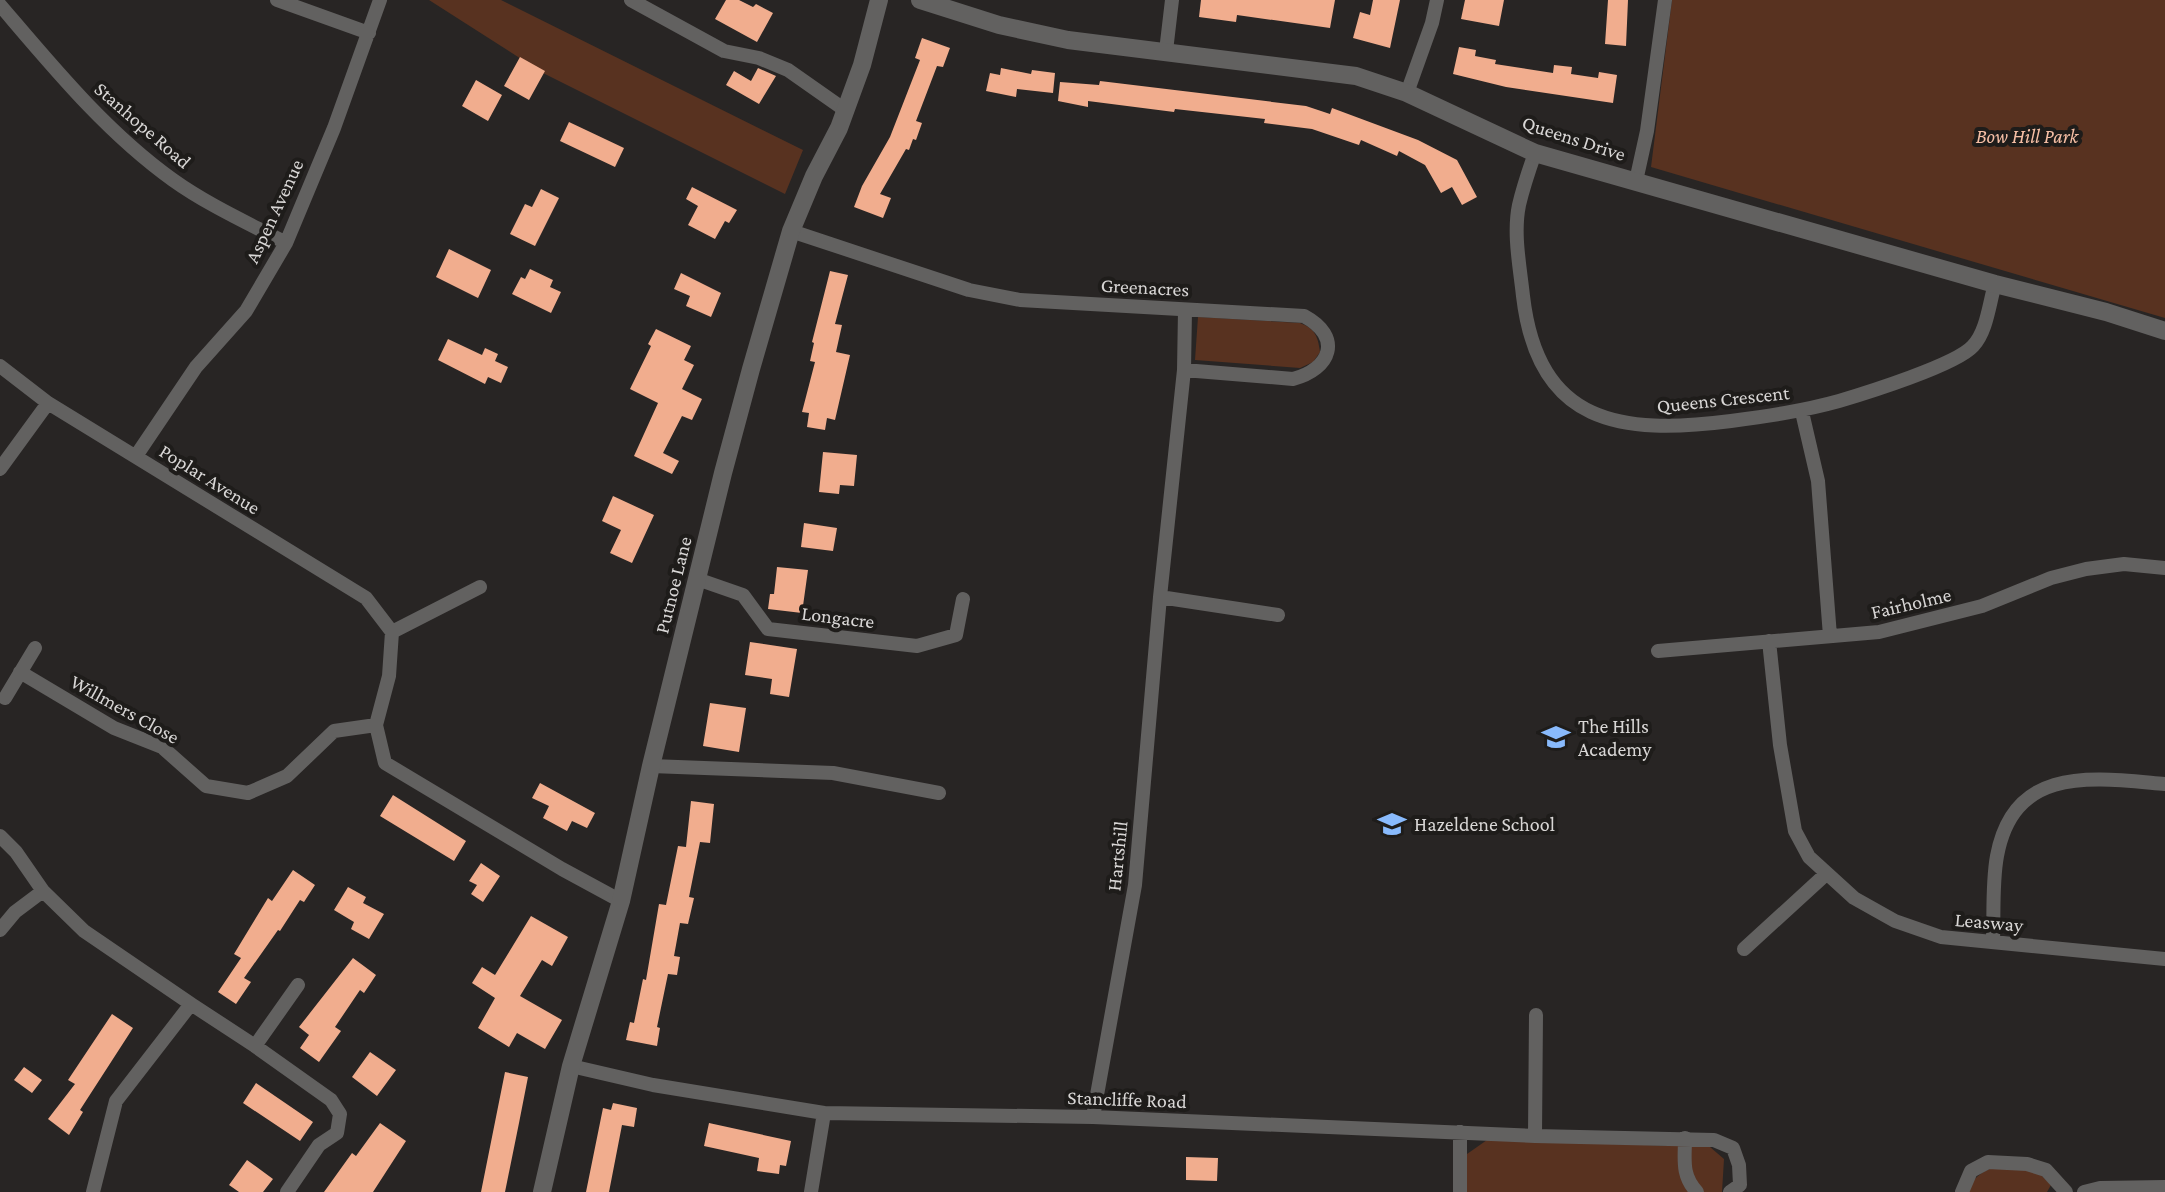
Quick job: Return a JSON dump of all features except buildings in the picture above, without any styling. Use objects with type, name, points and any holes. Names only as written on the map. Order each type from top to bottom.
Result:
[{"type":"street","points":[[277,0],[369,33]]},
{"type":"street","name":"Aspen Avenue","points":[[136,456],[196,367],[246,311],[286,243],[334,128],[380,0]]},
{"type":"street","points":[[631,0],[724,51],[759,58],[788,70],[845,110]]},
{"type":"street","name":"Putnoe Lane","points":[[542,1192],[571,1066],[621,901],[723,473],[791,231],[845,110],[862,65],[879,0]]},
{"type":"street","name":"Queens Drive","points":[[920,0],[999,25],[1068,40],[1356,76],[1407,93],[1535,153],[2165,331]]},
{"type":"street","points":[[1166,51],[1172,0]]},
{"type":"street","points":[[1407,93],[1437,0]]},
{"type":"street","points":[[1636,181],[1647,131],[1665,0]]},
{"type":"street","name":"Stanhope Road","points":[[0,5],[67,82],[172,180],[215,207],[286,243]]},
{"type":"street","name":"Queens Crescent","points":[[1535,153],[1518,207],[1516,237],[1527,329],[1538,358],[1554,385],[1580,408],[1608,420],[1652,427],[1711,423],[1802,412],[1869,392],[1954,359],[1971,349],[1981,335],[1995,284]]},
{"type":"street","name":"Greenacres","points":[[791,231],[969,290],[1020,300],[1304,316],[1324,332],[1329,351],[1322,366],[1308,375],[1293,379],[1184,370]]},
{"type":"street","name":"Hartshill","points":[[1093,1117],[1135,885],[1184,370],[1185,310]]},
{"type":"street","name":"Poplar Avenue","points":[[0,366],[48,403],[366,598],[392,632]]},
{"type":"street","points":[[0,469],[48,403]]},
{"type":"street","points":[[1802,412],[1818,481],[1830,636]]},
{"type":"street","name":"Fairholme","points":[[1658,651],[1879,632],[1926,623],[1982,606],[2051,578],[2086,569],[2124,564],[2165,568]]},
{"type":"street","name":"Longacre","points":[[697,579],[743,595],[768,629],[917,646],[956,635],[963,599]]},
{"type":"street","points":[[480,587],[392,632],[389,676],[376,725],[385,763],[621,901]]},
{"type":"street","points":[[1160,597],[1278,615]]},
{"type":"street","name":"Leasway","points":[[1769,641],[1780,745],[1795,831],[1809,857],[1854,898],[1895,921],[1941,937],[2165,959]]},
{"type":"street","points":[[5,698],[35,648]]},
{"type":"street","name":"Willmers Close","points":[[20,672],[114,728],[162,747],[206,786],[248,793],[287,776],[334,731],[376,725]]},
{"type":"street","points":[[651,766],[833,773],[939,793]]},
{"type":"street","points":[[1993,942],[1997,857],[2005,828],[2017,806],[2042,789],[2063,781],[2092,778],[2165,784]]},
{"type":"street","points":[[0,836],[16,852],[43,891],[84,931],[331,1100],[340,1114],[337,1133],[319,1145],[287,1192]]},
{"type":"street","points":[[1744,949],[1826,874]]},
{"type":"street","points":[[0,930],[15,912],[43,891]]},
{"type":"street","points":[[255,1046],[298,985]]},
{"type":"street","points":[[93,1192],[116,1101],[191,1004]]},
{"type":"street","points":[[1535,1136],[1536,1015]]},
{"type":"street","name":"Stancliffe Road","points":[[571,1066],[653,1085],[824,1113],[1093,1117],[1535,1136],[1714,1140],[1733,1148],[1739,1165],[1740,1185],[1730,1192]]},
{"type":"street","points":[[811,1192],[824,1113]]},
{"type":"street","points":[[1460,1132],[1460,1192]]},
{"type":"street","points":[[1685,1138],[1684,1165],[1688,1183],[1697,1192]]},
{"type":"street","points":[[1962,1192],[1971,1171],[1988,1162],[2027,1164],[2046,1170],[2066,1192]]},
{"type":"street","points":[[2084,1192],[2100,1188],[2165,1187]]},
{"type":"green space","points":[[429,0],[501,0],[803,150],[785,194],[543,73]]},
{"type":"green space","name":"Bow Hill Park","points":[[1672,0],[2165,0],[2165,318],[1651,167]]},
{"type":"green space","points":[[1198,317],[1300,323],[1315,334],[1320,352],[1313,362],[1300,368],[1195,360]]},
{"type":"green space","points":[[1487,1140],[1710,1147],[1724,1159],[1722,1192],[1466,1192],[1467,1154]]},
{"type":"green space","points":[[1994,1167],[2037,1171],[2051,1185],[2047,1192],[1969,1192],[1978,1176]]},
{"type":"place","name":"The Hills Academy","points":[[1556,737]]},
{"type":"place","name":"Hazeldene School","points":[[1392,824]]}]
